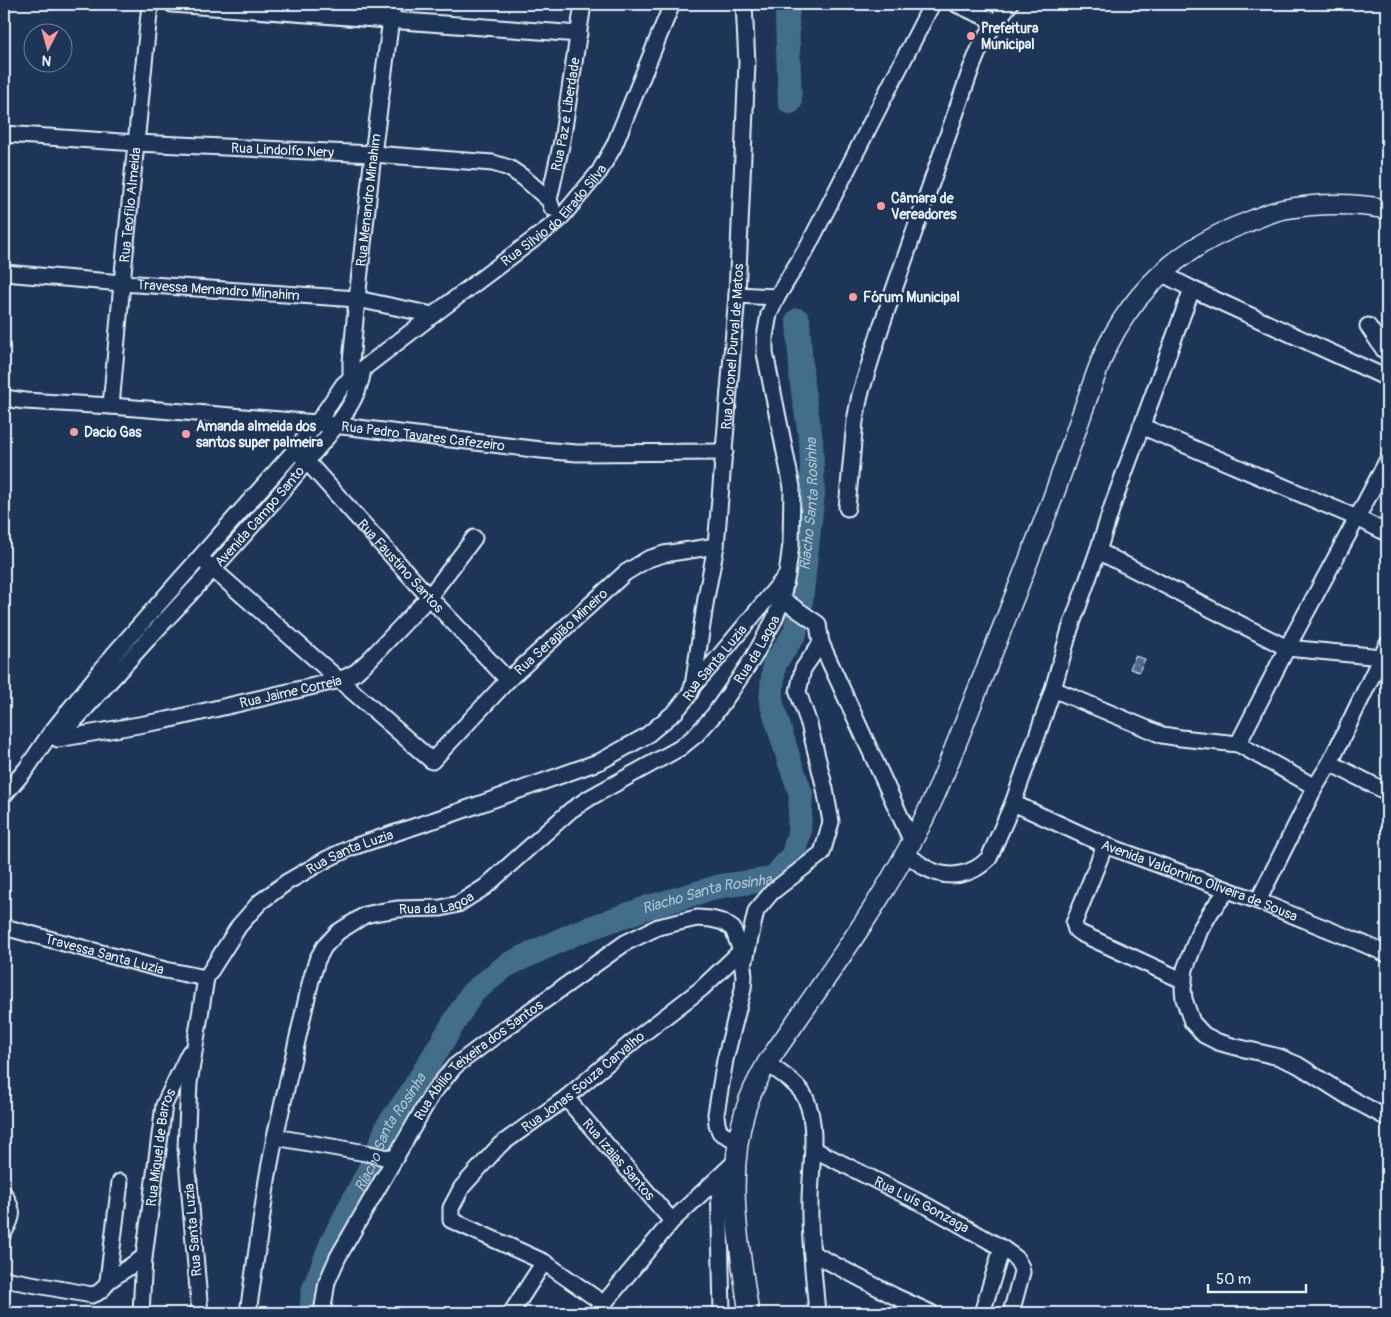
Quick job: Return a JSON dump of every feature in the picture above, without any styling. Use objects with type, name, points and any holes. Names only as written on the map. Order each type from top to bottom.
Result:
[{"type":"main road","points":[[749,1313],[738,1238],[735,1197],[736,1161],[746,1109],[767,1063],[878,900],[909,848],[936,793],[1049,509],[1100,362],[1119,324],[1161,273],[1192,250],[1234,227],[1283,209],[1334,204],[1372,206],[1387,209]]},
{"type":"street","name":"Rua Teofilo Almeida","points":[[111,406],[150,4]]},
{"type":"street","points":[[172,4],[579,34]]},
{"type":"street","name":"Rua Menandro Minahim","points":[[356,395],[357,374],[350,362],[393,4]]},
{"type":"street","name":"Rua Paz e Liberdade","points":[[549,200],[562,141],[583,4]]},
{"type":"street","name":"Rua Silvio do Eirado Silva","points":[[357,374],[433,314],[558,221],[598,172],[614,146],[672,4]]},
{"type":"street","name":"Rua Coronel Durval de Matos","points":[[693,686],[716,546],[737,295],[747,63],[744,4]]},
{"type":"street","name":"Rua da Lagoa","points":[[248,1313],[275,1137],[311,980],[317,960],[324,947],[338,932],[365,915],[398,909],[441,908],[458,904],[484,888],[571,810],[590,797],[680,748],[696,735],[714,715],[753,658],[774,620],[782,599],[787,575],[791,544],[792,487],[765,353],[765,337],[769,314],[777,297],[808,246],[932,4]]},
{"type":"street","points":[[956,4],[996,22]]},
{"type":"street","points":[[847,508],[855,421],[860,395],[878,336],[970,69],[981,45],[1010,4]]},
{"type":"street","name":"Rua Lindolfo Nery","points":[[4,134],[136,143],[374,154],[493,163],[510,168],[549,200]]},
{"type":"street","points":[[549,200],[558,221]]},
{"type":"street","name":"Travessa Menandro Minahim","points":[[4,273],[122,283],[357,298],[433,314]]},
{"type":"street","points":[[1161,273],[1387,378]]},
{"type":"street","points":[[782,599],[818,624],[821,644],[909,848],[926,868],[940,874],[963,874],[982,865],[988,858],[1013,803],[1113,504],[1192,289]]},
{"type":"street","points":[[737,295],[777,297]]},
{"type":"street","points":[[1368,326],[1387,352]]},
{"type":"street","name":"Avenida Campo Santo","points":[[54,737],[115,653],[296,449],[318,423],[343,385],[357,374]]},
{"type":"street","name":"Avenida Campo Santo","points":[[4,794],[54,737],[213,570],[286,487],[336,426],[356,395]]},
{"type":"street","name":"Rua Pedro Tavares Cafezeiro","points":[[4,398],[318,423],[541,450],[577,452],[725,452]]},
{"type":"street","points":[[1141,426],[1358,518],[1387,533]]},
{"type":"street","name":"Rua Faustino Santos","points":[[296,449],[429,597],[508,680]]},
{"type":"street","points":[[1238,744],[1387,461]]},
{"type":"street","name":"Rua Jaime Correia","points":[[54,737],[167,720],[340,680],[356,672],[370,659],[429,597],[474,538]]},
{"type":"street","name":"Rua Serapião Mineiro","points":[[340,680],[432,761],[508,680],[625,573],[648,559],[664,554],[716,546]]},
{"type":"street","points":[[1098,551],[1287,648],[1384,651],[1330,763],[1314,788],[1258,901]]},
{"type":"street","points":[[200,558],[340,680]]},
{"type":"street","name":"Rua Santa Luzia","points":[[200,1313],[186,1148],[189,1083],[206,978],[239,926],[260,902],[287,882],[350,848],[452,814],[600,760],[646,736],[676,710],[689,695],[693,686],[787,575]]},
{"type":"street","points":[[739,1142],[720,1132],[716,1114],[725,1060],[742,989],[743,958],[756,911],[772,892],[822,853],[831,822],[809,724],[798,692],[803,669],[821,644]]},
{"type":"street","points":[[1053,688],[1162,735],[1238,744],[1314,788]]},
{"type":"street","points":[[1330,763],[1387,792]]},
{"type":"street","name":"Avenida Valdomiro Oliveira de Sousa","points":[[1013,803],[1105,845],[1258,901],[1387,954]]},
{"type":"street","points":[[1105,845],[1074,923],[1076,930],[1184,981]]},
{"type":"street","points":[[1228,890],[1212,910],[1200,930],[1185,969],[1184,999],[1192,1022],[1204,1035],[1218,1042],[1279,1057],[1298,1065],[1350,1098],[1387,1118]]},
{"type":"street","name":"Rua Abilio Teixeira dos Santos","points":[[322,1313],[327,1282],[338,1257],[432,1094],[455,1066],[625,943],[658,927],[697,918],[723,922],[733,929],[743,958]]},
{"type":"street","name":"Travessa Santa Luzia","points":[[4,927],[165,970],[206,978]]},
{"type":"street","name":"Rua Jonas Souza Carvalho","points":[[544,1262],[451,1220],[451,1208],[462,1187],[500,1145],[566,1098],[636,1040],[743,958]]},
{"type":"street","name":"Rua Miguel de Barros","points":[[141,1313],[144,1257],[164,1105],[195,1042]]},
{"type":"street","points":[[767,1063],[797,1086],[805,1098],[810,1114],[813,1148],[810,1203],[817,1313]]},
{"type":"street","name":"Rua Izaias Santos","points":[[566,1098],[672,1221]]},
{"type":"street","points":[[275,1137],[393,1159]]},
{"type":"street","name":"Rua Luís Gonzaga","points":[[813,1148],[929,1207],[1002,1248],[1016,1258],[1022,1272],[1011,1313]]},
{"type":"street","points":[[511,1313],[544,1262],[600,1309],[672,1221],[736,1161]]},
{"type":"street","points":[[719,1178],[722,1313]]},
{"type":"street","points":[[108,1282],[120,1182]]},
{"type":"street","points":[[4,1194],[12,1212],[7,1226]]},
{"type":"street","points":[[982,1313],[1002,1248]]},
{"type":"street","points":[[812,1253],[931,1313]]},
{"type":"street","points":[[4,1279],[92,1295],[98,1293],[108,1282],[144,1257]]},
{"type":"building","points":[[1135,656],[1145,659],[1139,672],[1130,669]]},
{"type":"waterway","name":"Riacho Santa Rosinha","points":[[788,4],[790,102]]},
{"type":"waterway","name":"Riacho Santa Rosinha","points":[[311,1313],[313,1291],[332,1242],[374,1161],[387,1127],[411,1093],[472,993],[507,965],[576,933],[649,907],[721,886],[773,879],[793,855],[799,833],[801,794],[771,701],[774,665],[795,633],[801,601],[813,493],[811,440],[802,385],[798,320]]},
{"type":"place","name":"Prefeitura Municipal","points":[[971,36]]},
{"type":"place","name":"Câmara de Vereadores","points":[[881,206]]},
{"type":"place","name":"Fórum Municipal","points":[[853,297]]},
{"type":"place","name":"Dacio Gas","points":[[74,432]]},
{"type":"place","name":"Amanda almeida dos santos super palmeira","points":[[186,434]]}]
